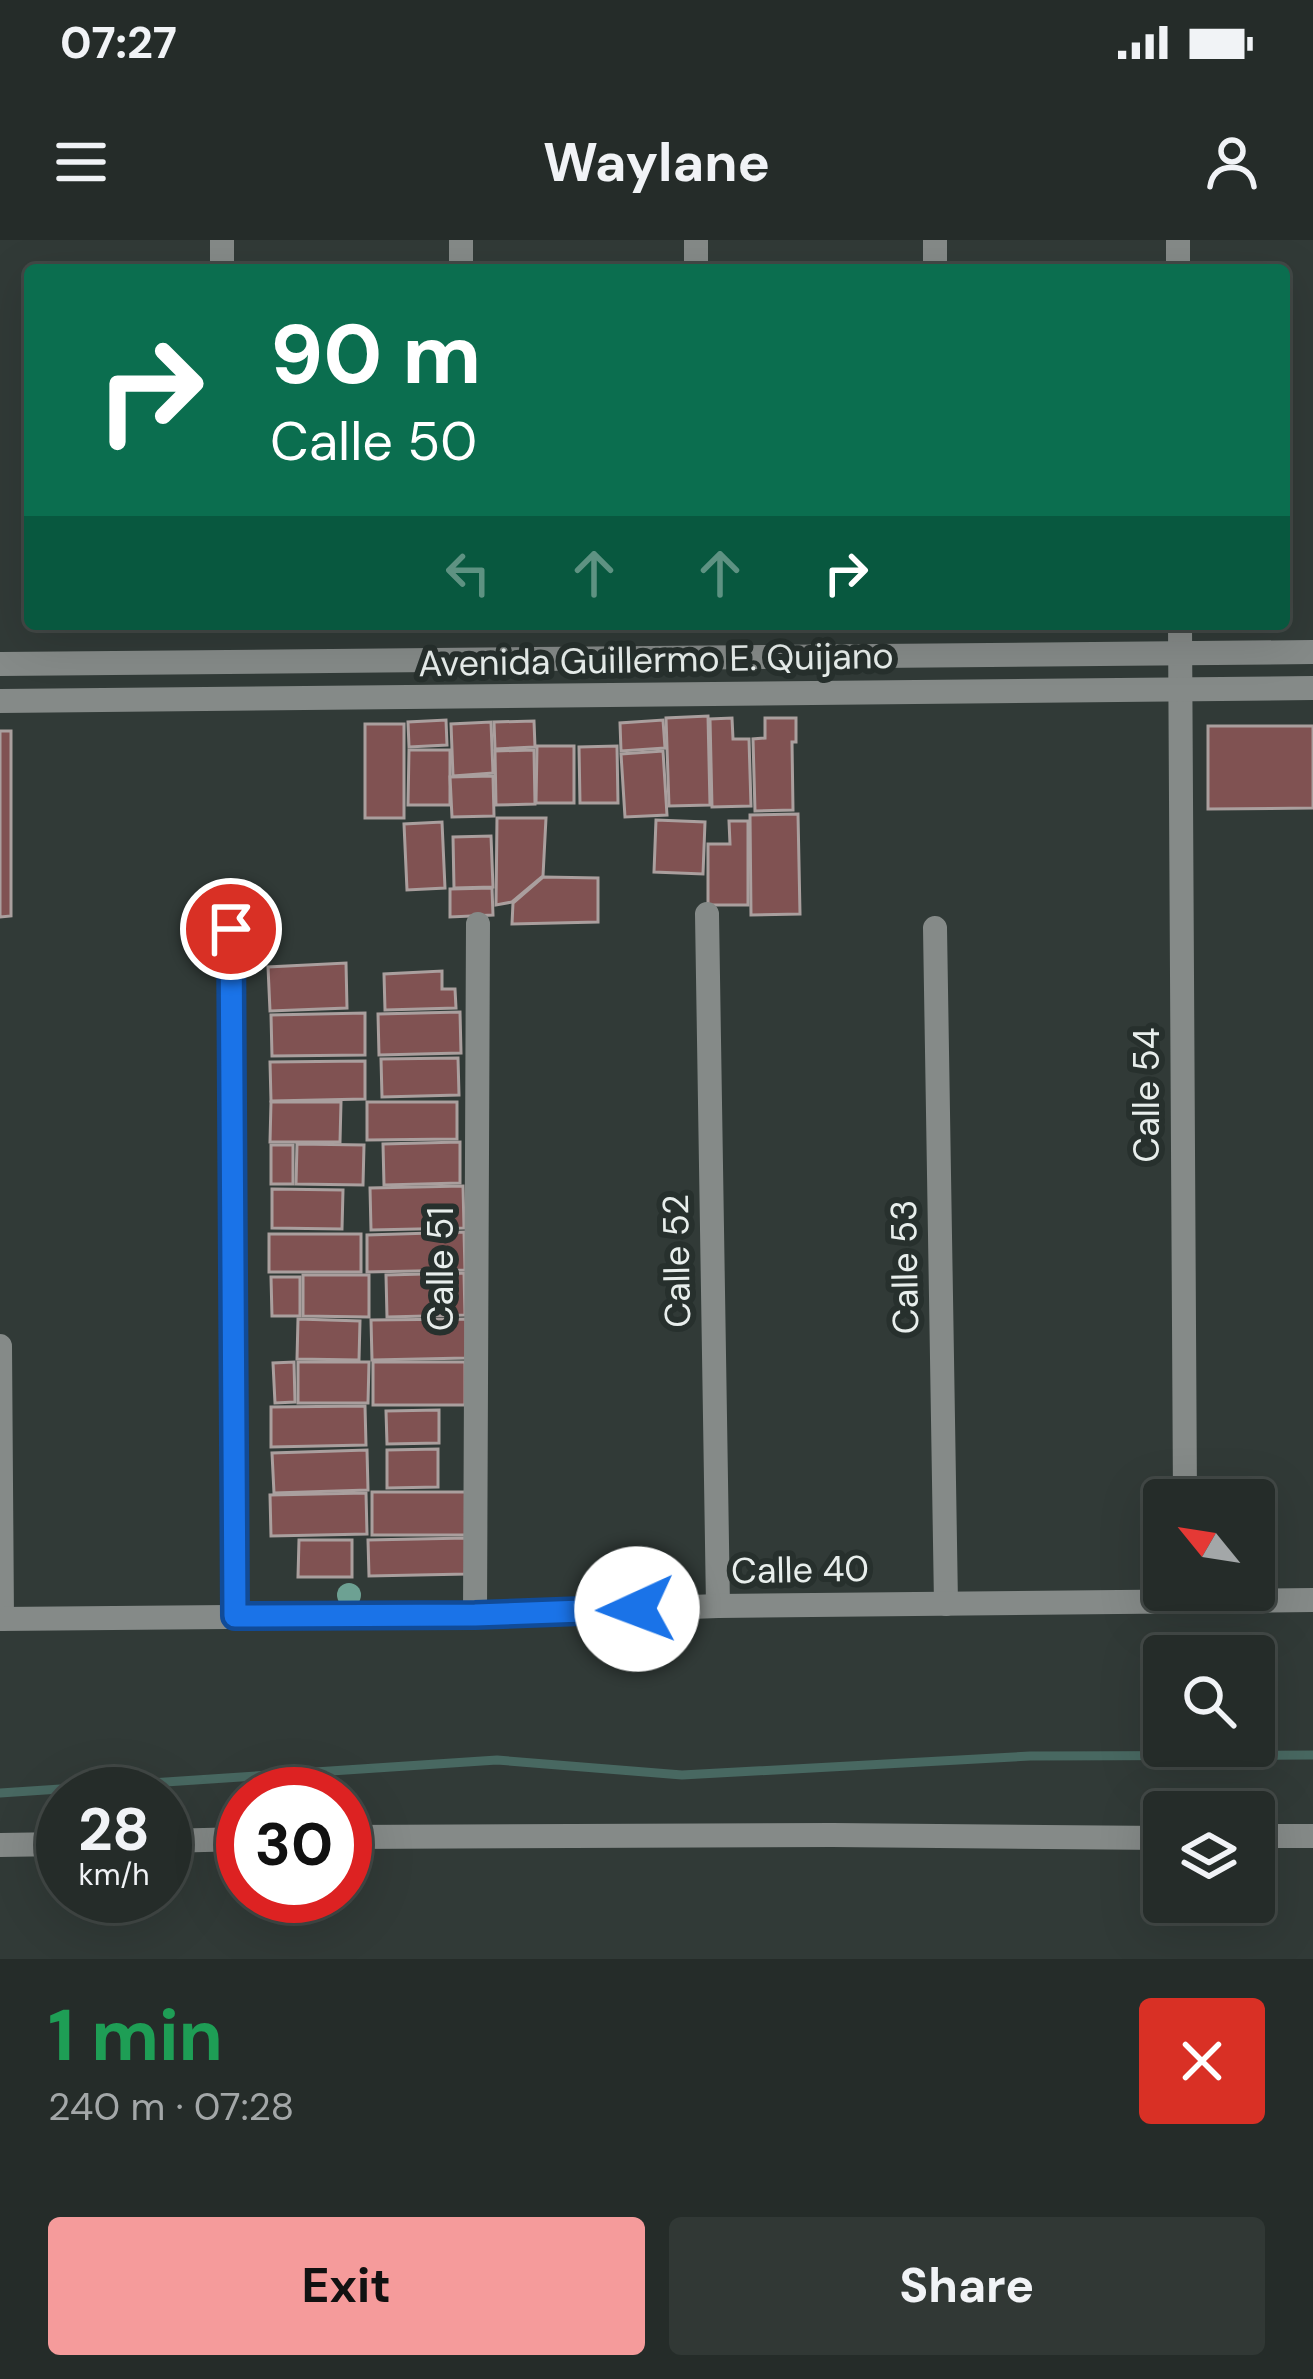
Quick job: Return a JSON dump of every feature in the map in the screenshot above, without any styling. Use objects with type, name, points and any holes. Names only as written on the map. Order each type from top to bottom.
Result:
[{"type":"street","name":"Calle 54","points":[[1180,630],[1185,1479]]},
{"type":"street","name":"Avenida Guillermo E. Quijano","points":[[0,664],[1313,652]]},
{"type":"street","points":[[660,658],[660,695]]},
{"type":"street","points":[[105,700],[106,663]]},
{"type":"street","name":"Avenida Guillermo E. Quijano","points":[[0,701],[1313,688]]},
{"type":"street","name":"Calle 52","points":[[707,914],[718,1606]]},
{"type":"street","name":"Calle 51","points":[[475,1615],[478,924]]},
{"type":"street","name":"Calle 53","points":[[935,928],[946,1604]]},
{"type":"street","points":[[231,929],[235,1616]]},
{"type":"street","points":[[0,1346],[1,1619]]},
{"type":"street","name":"Calle 40","points":[[1,1619],[475,1615],[1143,1597]]},
{"type":"street","name":"Calle 40","points":[[1275,1599],[1313,1600]]},
{"type":"street","points":[[1275,1836],[1313,1835]]},
{"type":"street","points":[[372,1837],[1143,1838]]},
{"type":"street","points":[[0,1845],[36,1844]]},
{"type":"building","points":[[708,716],[710,805],[669,806],[666,718]]},
{"type":"building","points":[[732,718],[733,739],[749,739],[751,806],[712,807],[710,719]]},
{"type":"building","points":[[765,718],[796,718],[793,810],[755,811],[753,739],[765,738]]},
{"type":"building","points":[[446,720],[447,745],[409,747],[408,722]]},
{"type":"building","points":[[663,720],[665,748],[621,751],[620,723]]},
{"type":"building","points":[[534,721],[535,747],[495,749],[494,722]]},
{"type":"building","points":[[491,722],[493,773],[453,776],[451,724]]},
{"type":"building","points":[[365,724],[404,724],[404,818],[365,818]]},
{"type":"building","points":[[1208,726],[1313,726],[1313,808],[1208,809]]},
{"type":"building","points":[[0,731],[11,731],[11,916],[0,917]]},
{"type":"building","points":[[537,746],[574,746],[574,803],[536,803]]},
{"type":"building","points":[[617,746],[618,803],[580,803],[579,747]]},
{"type":"building","points":[[409,750],[450,750],[450,805],[408,805]]},
{"type":"building","points":[[534,750],[535,804],[496,805],[495,751]]},
{"type":"building","points":[[663,751],[667,815],[625,817],[621,754]]},
{"type":"building","points":[[493,776],[494,816],[452,817],[450,777]]},
{"type":"building","points":[[798,814],[800,914],[751,915],[750,815]]},
{"type":"building","points":[[497,818],[546,818],[543,876],[512,902],[496,905]]},
{"type":"building","points":[[656,820],[705,822],[703,874],[654,872]]},
{"type":"building","points":[[729,821],[748,821],[748,905],[708,905],[708,844],[730,844]]},
{"type":"building","points":[[442,822],[445,888],[407,890],[404,824]]},
{"type":"building","points":[[491,836],[493,887],[454,888],[453,837]]},
{"type":"building","points":[[543,877],[598,878],[598,922],[512,924],[513,903]]},
{"type":"building","points":[[492,888],[493,915],[450,917],[450,889]]},
{"type":"building","points":[[346,963],[347,1008],[270,1011],[268,967]]},
{"type":"building","points":[[442,971],[442,989],[455,989],[456,1008],[385,1010],[384,974]]},
{"type":"building","points":[[460,1012],[461,1053],[379,1055],[378,1014]]},
{"type":"building","points":[[365,1013],[365,1055],[272,1056],[271,1015]]},
{"type":"building","points":[[458,1058],[459,1095],[382,1097],[381,1059]]},
{"type":"building","points":[[365,1061],[365,1099],[271,1101],[270,1062]]},
{"type":"building","points":[[271,1102],[341,1102],[340,1142],[270,1142]]},
{"type":"building","points":[[367,1102],[457,1102],[457,1139],[367,1140]]},
{"type":"building","points":[[460,1142],[460,1183],[384,1185],[383,1144]]},
{"type":"building","points":[[297,1144],[364,1145],[363,1185],[296,1184]]},
{"type":"building","points":[[271,1145],[293,1145],[293,1184],[271,1184]]},
{"type":"building","points":[[463,1186],[464,1228],[371,1230],[370,1188]]},
{"type":"building","points":[[272,1189],[343,1190],[342,1229],[272,1228]]},
{"type":"building","points":[[464,1232],[465,1270],[367,1272],[367,1235]]},
{"type":"building","points":[[269,1234],[361,1234],[361,1272],[269,1272]]},
{"type":"building","points":[[464,1273],[465,1315],[387,1317],[386,1275]]},
{"type":"building","points":[[303,1275],[369,1275],[369,1317],[303,1316]]},
{"type":"building","points":[[271,1277],[300,1277],[300,1316],[272,1316]]},
{"type":"building","points":[[298,1319],[360,1321],[359,1360],[297,1359]]},
{"type":"building","points":[[466,1319],[466,1358],[372,1360],[371,1320]]},
{"type":"building","points":[[294,1362],[295,1402],[275,1403],[273,1363]]},
{"type":"building","points":[[298,1362],[369,1362],[368,1403],[298,1403]]},
{"type":"building","points":[[373,1362],[465,1362],[465,1405],[373,1405]]},
{"type":"building","points":[[365,1406],[366,1445],[271,1447],[271,1407]]},
{"type":"building","points":[[439,1410],[439,1443],[387,1444],[386,1411]]},
{"type":"building","points":[[438,1449],[438,1487],[387,1488],[387,1450]]},
{"type":"building","points":[[367,1450],[368,1490],[274,1493],[272,1453]]},
{"type":"building","points":[[372,1492],[469,1492],[470,1535],[372,1535]]},
{"type":"building","points":[[366,1493],[367,1534],[271,1536],[270,1495]]},
{"type":"building","points":[[467,1538],[467,1574],[369,1576],[368,1540]]},
{"type":"building","points":[[299,1540],[352,1540],[352,1577],[298,1577]]},
{"type":"waterway","points":[[0,1793],[497,1760],[682,1775],[1030,1756],[1313,1755]]},
{"type":"route","points":[[231,929],[235,1616],[637,1609]]}]
